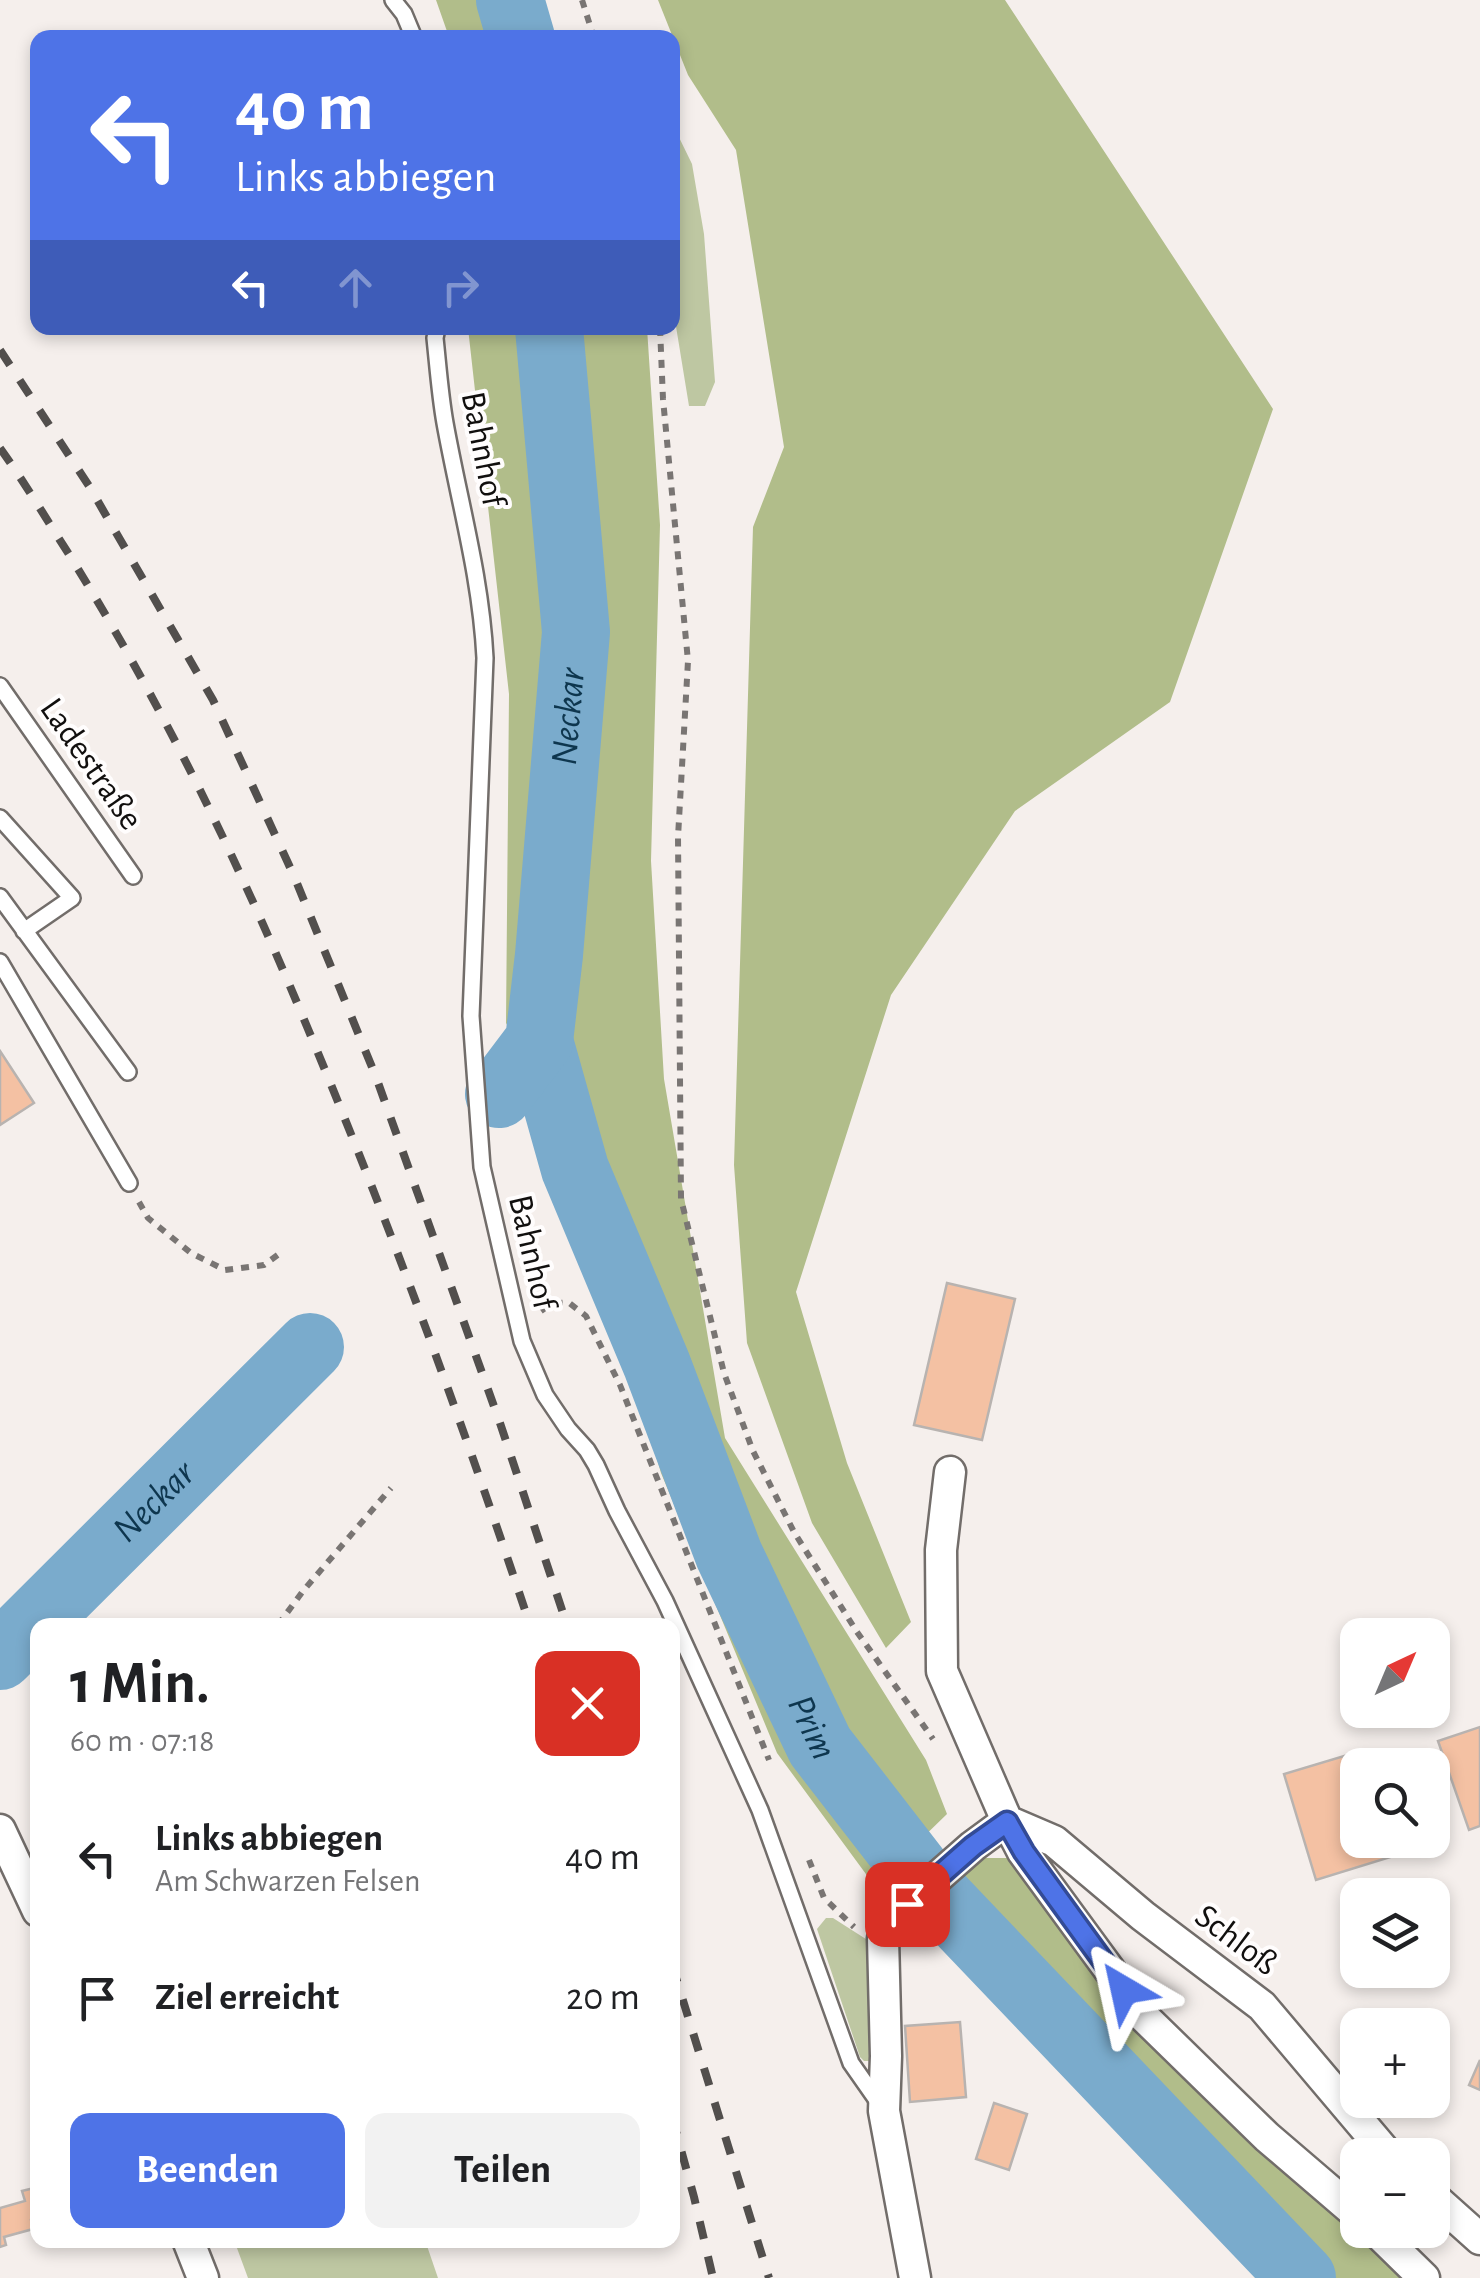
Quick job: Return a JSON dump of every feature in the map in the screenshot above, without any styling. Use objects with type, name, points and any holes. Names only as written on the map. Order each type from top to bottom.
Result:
[{"type":"street","points":[[950,1472],[941,1550],[942,1670],[1007,1822],[1024,1852],[1144,2018],[1267,2136],[1340,2199]]},
{"type":"street","points":[[915,2278],[884,2111],[883,1938],[892,1920],[907,1904],[973,1846],[1007,1822]]},
{"type":"street","name":"Schloß","points":[[1007,1822],[1054,1841],[1143,1916],[1262,2006],[1374,2138]]},
{"type":"street","points":[[0,1830],[30,1895]]},
{"type":"street","points":[[1450,2212],[1480,2239]]},
{"type":"street","points":[[191,2248],[204,2278]]},
{"type":"street","points":[[1393,2248],[1424,2278]]},
{"type":"lane","points":[[393,0],[411,30]]},
{"type":"lane","name":"Bahnhof","points":[[435,335],[444,420],[483,614],[485,658],[471,1016],[482,1167],[522,1342],[546,1394],[568,1429],[588,1450],[673,1618]]},
{"type":"lane","name":"Ladestraße","points":[[0,686],[133,876]]},
{"type":"lane","points":[[0,818],[72,898],[24,931]]},
{"type":"lane","points":[[0,898],[128,1072]]},
{"type":"lane","points":[[0,962],[130,1183]]},
{"type":"lane","name":"Bahnhof","points":[[680,1634],[760,1810],[851,2064],[884,2111]]},
{"type":"path","points":[[582,0],[591,30]]},
{"type":"path","points":[[660,335],[662,399],[688,660],[678,836],[681,1199],[724,1373],[754,1450],[794,1532],[939,1748]]},
{"type":"path","points":[[130,1183],[148,1218],[191,1253],[225,1270],[264,1265],[279,1254]]},
{"type":"path","points":[[550,1304],[568,1302],[586,1316],[620,1385],[773,1770]]},
{"type":"path","points":[[283,1618],[392,1488]]},
{"type":"path","points":[[802,1843],[824,1898],[853,1926],[883,1938]]},
{"type":"green space","points":[[436,0],[481,0],[494,30],[447,30]]},
{"type":"green space","points":[[658,0],[1005,0],[1273,409],[1170,702],[1015,811],[891,995],[796,1292],[847,1463],[911,1622],[886,1648],[812,1523],[747,1343],[734,1165],[753,527],[784,447],[736,150],[688,75],[680,55],[680,30],[670,30]]},
{"type":"green space","points":[[680,139],[692,164],[704,234],[715,382],[705,406],[689,406],[677,335]]},
{"type":"green space","points":[[469,335],[647,335],[660,525],[651,861],[664,1079],[725,1438],[926,1760],[947,1814],[874,1885],[777,1753],[661,1473],[561,1123],[506,1023],[509,694]]},
{"type":"green space","points":[[982,1858],[1012,1858],[1340,2208],[1340,2248],[1381,2248],[1412,2278],[1270,2278],[914,1913]]},
{"type":"green space","points":[[826,1918],[833,1918],[869,1941],[873,2061],[860,2057],[817,1929]]},
{"type":"green space","points":[[237,2248],[428,2248],[438,2278],[248,2278]]},
{"type":"building","points":[[0,1051],[34,1103],[0,1125]]},
{"type":"building","points":[[947,1283],[1015,1299],[982,1440],[914,1425]]},
{"type":"building","points":[[1480,1727],[1480,1826],[1469,1830],[1450,1775],[1450,1748],[1440,1748],[1438,1741]]},
{"type":"building","points":[[1340,1757],[1340,1858],[1387,1858],[1316,1880],[1284,1774]]},
{"type":"building","points":[[960,2022],[966,2097],[910,2102],[905,2026]]},
{"type":"building","points":[[1480,2060],[1480,2090],[1469,2085]]},
{"type":"building","points":[[994,2103],[1027,2114],[1009,2170],[976,2159]]},
{"type":"building","points":[[30,2189],[30,2230],[4,2237],[6,2245],[0,2247],[0,2208],[25,2201],[22,2191]]},
{"type":"waterway","name":"Neckar","points":[[510,0],[519,30]]},
{"type":"waterway","name":"Neckar","points":[[499,1094],[539,1041],[576,632],[550,335]]},
{"type":"waterway","name":"Prim","points":[[539,1041],[575,1169],[657,1365],[729,1555],[820,1746],[930,1888],[1302,2278]]},
{"type":"waterway","name":"Neckar","points":[[38,1618],[310,1347]]},
{"type":"waterway","name":"Neckar","points":[[0,1656],[30,1626]]},
{"type":"railway","points":[[0,350],[89,486],[213,700],[294,876],[376,1077],[500,1423],[565,1618]]},
{"type":"railway","points":[[0,448],[138,671],[255,907],[397,1251],[528,1618]]},
{"type":"railway","points":[[680,1991],[769,2278]]},
{"type":"railway","points":[[680,2146],[713,2278]]},
{"type":"route","points":[[907,1904],[973,1846],[1007,1822],[1024,1852],[1124,1990]]}]
